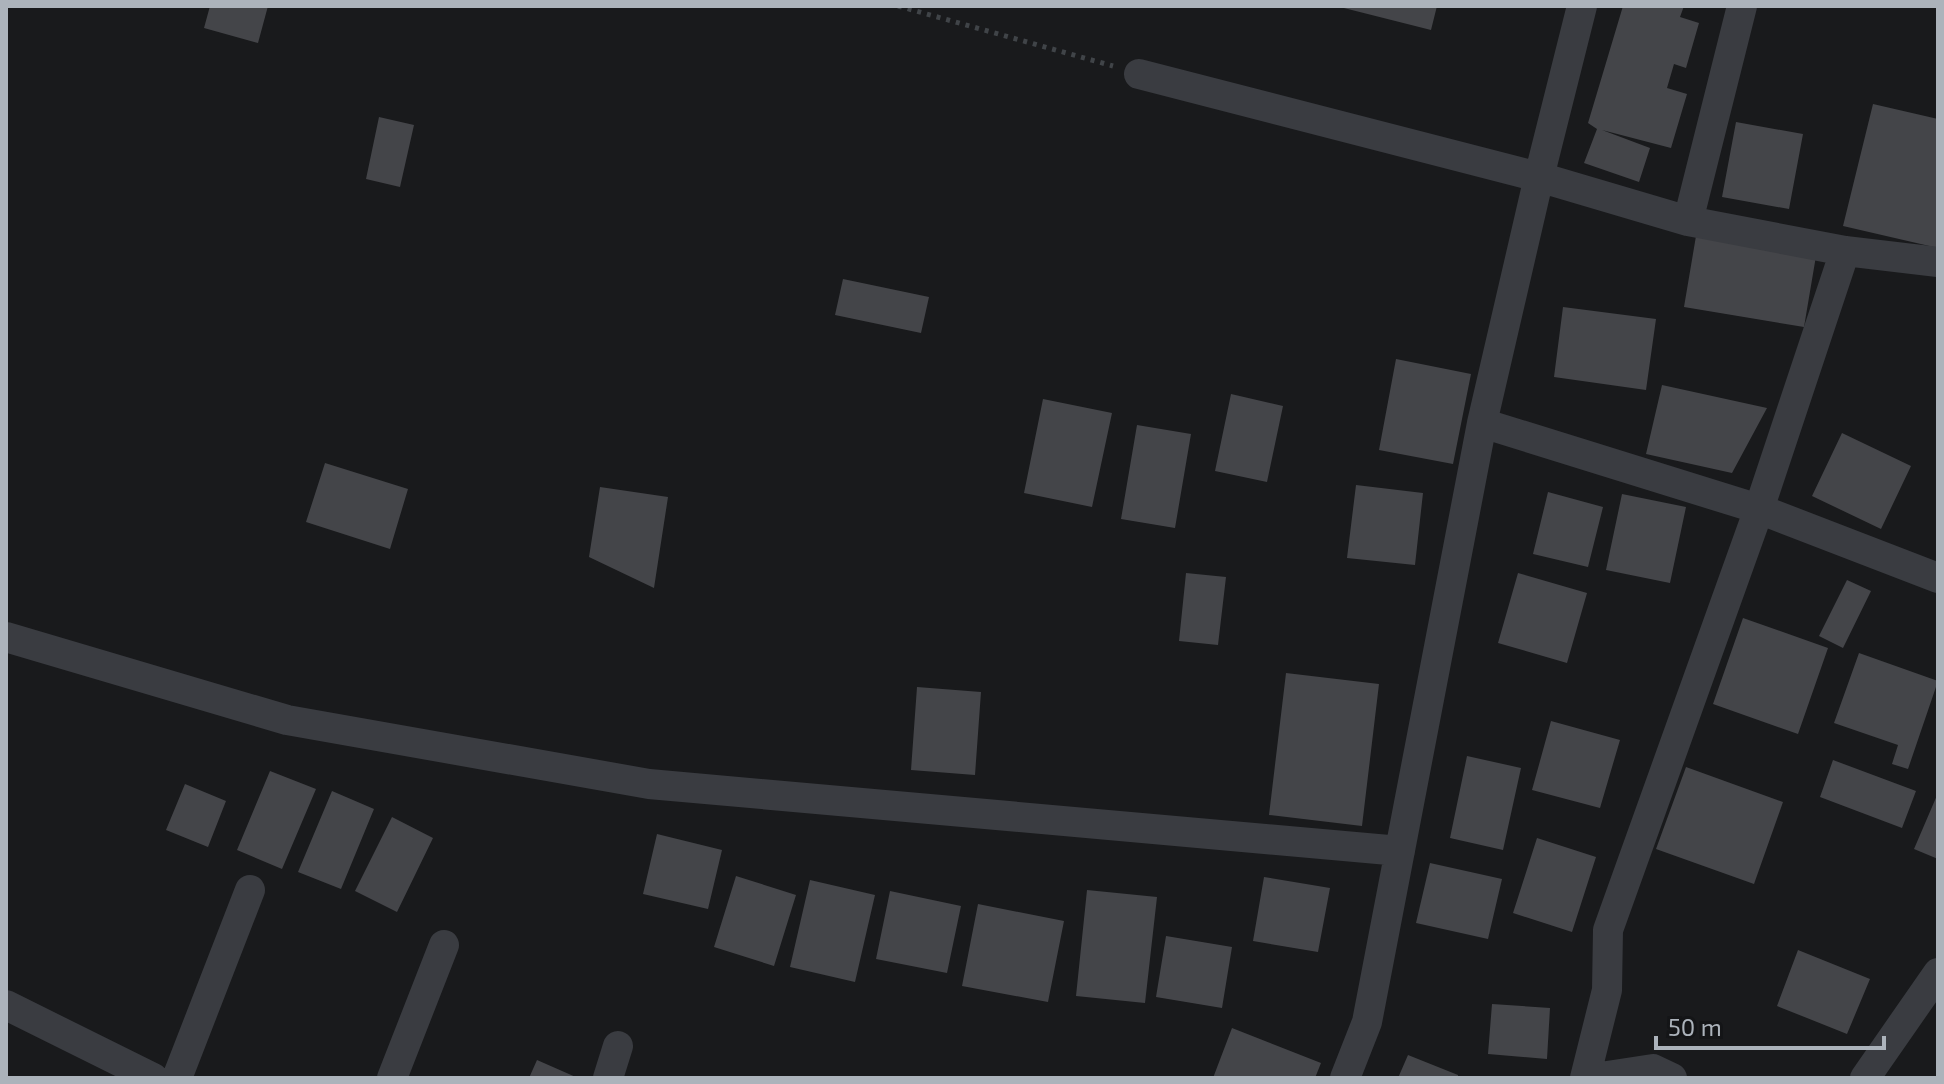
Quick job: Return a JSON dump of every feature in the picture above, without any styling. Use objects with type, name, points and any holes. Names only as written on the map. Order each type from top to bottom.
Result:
[{"type":"street","points":[[1345,1078],[1367,1022],[1482,423],[1582,6]]},
{"type":"street","points":[[1688,221],[1742,6]]},
{"type":"street","points":[[1139,74],[1539,177],[1688,221],[1845,251],[1938,262]]},
{"type":"street","points":[[1585,1078],[1607,990],[1608,930],[1759,509],[1845,251]]},
{"type":"street","points":[[1482,423],[1759,509],[1938,578]]},
{"type":"street","points":[[6,637],[287,720],[649,784],[1400,851]]},
{"type":"street","points":[[177,1078],[250,890]]},
{"type":"street","points":[[392,1078],[444,945]]},
{"type":"street","points":[[1865,1078],[1938,973]]},
{"type":"street","points":[[6,1005],[153,1078]]},
{"type":"street","points":[[608,1078],[618,1046]]},
{"type":"street","points":[[1594,1078],[1653,1069],[1672,1078]]},
{"type":"path","points":[[898,6],[1139,74]]},
{"type":"building","points":[[210,6],[268,6],[258,43],[204,28]]},
{"type":"building","points":[[1336,6],[1437,6],[1431,30]]},
{"type":"building","points":[[1623,6],[1684,6],[1680,17],[1699,23],[1686,68],[1674,64],[1667,88],[1687,94],[1671,148],[1602,130],[1650,148],[1639,182],[1584,163],[1597,129],[1588,123]]},
{"type":"building","points":[[1873,104],[1938,119],[1938,248],[1843,226]]},
{"type":"building","points":[[379,117],[414,125],[400,187],[366,179]]},
{"type":"building","points":[[1736,122],[1803,134],[1789,209],[1722,197]]},
{"type":"building","points":[[1696,236],[1816,256],[1804,327],[1684,307]]},
{"type":"building","points":[[843,279],[929,297],[921,333],[835,315]]},
{"type":"building","points":[[1563,307],[1656,319],[1646,390],[1554,377]]},
{"type":"building","points":[[1396,359],[1471,374],[1453,464],[1379,450]]},
{"type":"building","points":[[1662,385],[1767,408],[1732,473],[1646,454]]},
{"type":"building","points":[[1231,394],[1283,406],[1267,482],[1215,471]]},
{"type":"building","points":[[1043,399],[1112,413],[1092,507],[1024,493]]},
{"type":"building","points":[[1137,425],[1191,434],[1175,528],[1121,519]]},
{"type":"building","points":[[1842,433],[1911,466],[1881,529],[1812,496]]},
{"type":"building","points":[[325,463],[408,489],[390,549],[306,522]]},
{"type":"building","points":[[1356,485],[1423,493],[1415,565],[1347,558]]},
{"type":"building","points":[[600,487],[668,497],[654,588],[589,557]]},
{"type":"building","points":[[1548,492],[1603,507],[1588,567],[1533,554]]},
{"type":"building","points":[[1622,494],[1686,507],[1670,583],[1606,570]]},
{"type":"building","points":[[1186,573],[1226,577],[1218,645],[1179,641]]},
{"type":"building","points":[[1518,573],[1587,593],[1567,663],[1498,643]]},
{"type":"building","points":[[1847,580],[1871,591],[1843,648],[1819,636]]},
{"type":"building","points":[[1743,618],[1828,648],[1798,734],[1713,704]]},
{"type":"building","points":[[1859,653],[1938,681],[1908,769],[1892,764],[1898,745],[1834,723]]},
{"type":"building","points":[[1286,673],[1379,684],[1362,826],[1269,815]]},
{"type":"building","points":[[917,687],[981,692],[975,775],[911,770]]},
{"type":"building","points":[[1551,721],[1620,740],[1600,808],[1532,790]]},
{"type":"building","points":[[1467,756],[1521,768],[1503,850],[1450,838]]},
{"type":"building","points":[[1833,760],[1916,791],[1902,828],[1820,797]]},
{"type":"building","points":[[1686,767],[1783,802],[1754,884],[1656,849]]},
{"type":"building","points":[[270,771],[316,789],[282,869],[237,850]]},
{"type":"building","points":[[185,784],[226,801],[208,847],[166,830]]},
{"type":"building","points":[[332,791],[374,809],[341,889],[298,872]]},
{"type":"building","points":[[1938,793],[1938,859],[1914,849]]},
{"type":"building","points":[[392,817],[433,838],[397,912],[355,891]]},
{"type":"building","points":[[657,834],[722,850],[708,909],[643,894]]},
{"type":"building","points":[[1537,838],[1596,857],[1572,932],[1513,913]]},
{"type":"building","points":[[1430,863],[1502,879],[1488,939],[1416,923]]},
{"type":"building","points":[[736,876],[796,895],[774,966],[714,947]]},
{"type":"building","points":[[1264,877],[1330,888],[1318,952],[1253,941]]},
{"type":"building","points":[[810,880],[875,895],[855,982],[790,967]]},
{"type":"building","points":[[1087,890],[1157,897],[1145,1003],[1076,996]]},
{"type":"building","points":[[890,891],[961,906],[947,973],[876,959]]},
{"type":"building","points":[[978,904],[1064,921],[1048,1002],[962,986]]},
{"type":"building","points":[[1166,936],[1232,947],[1222,1008],[1156,997]]},
{"type":"building","points":[[1798,950],[1870,979],[1847,1034],[1777,1006]]},
{"type":"building","points":[[1492,1004],[1550,1008],[1547,1059],[1488,1054]]},
{"type":"building","points":[[1232,1028],[1321,1063],[1315,1078],[1213,1078]]},
{"type":"building","points":[[1408,1055],[1458,1075],[1458,1078],[1398,1078]]},
{"type":"building","points":[[537,1060],[578,1078],[529,1078]]}]
